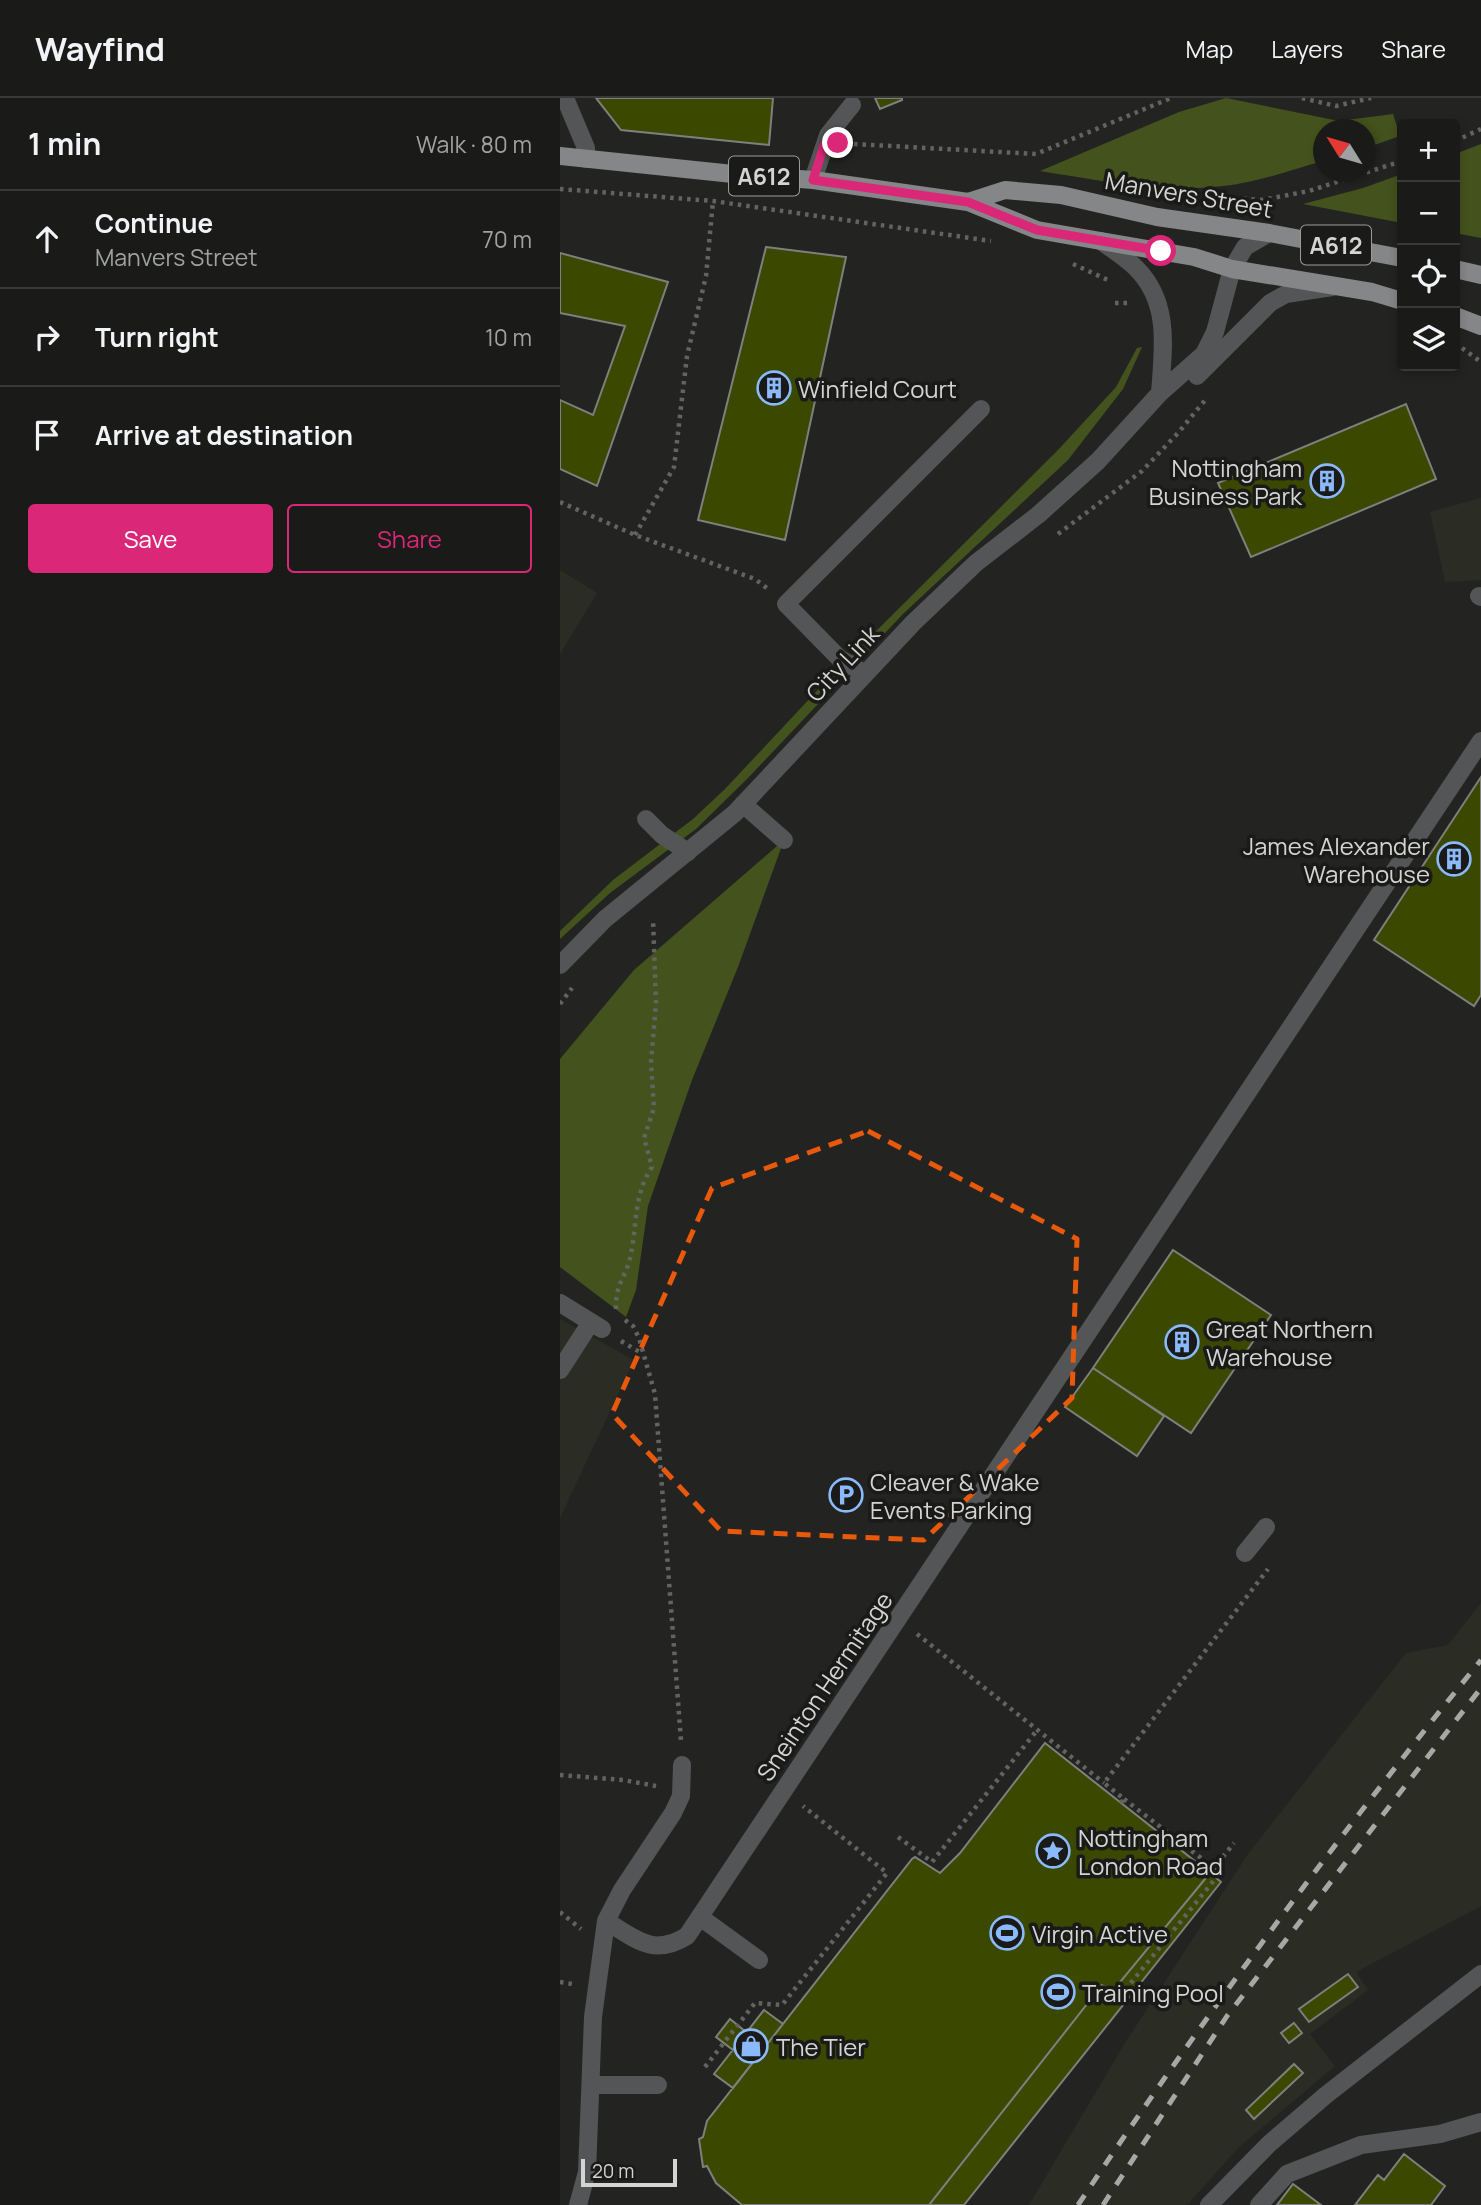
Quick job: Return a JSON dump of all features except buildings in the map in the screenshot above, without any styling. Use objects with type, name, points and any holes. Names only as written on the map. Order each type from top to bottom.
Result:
[{"type":"main road","name":"Manvers Street","points":[[560,156],[813,180],[968,202],[1037,230],[1194,257],[1232,269],[1372,292],[1397,300]]},
{"type":"main road","name":"Manvers Street","points":[[968,202],[1005,190],[1061,195],[1157,217],[1269,233],[1397,257]]},
{"type":"main road","points":[[1460,270],[1481,275]]},
{"type":"main road","points":[[1460,318],[1481,326]]},
{"type":"street","points":[[567,99],[586,148],[586,159]]},
{"type":"street","points":[[813,180],[828,135],[852,105]]},
{"type":"street","name":"City Link","points":[[560,965],[605,919],[743,804],[913,623],[976,563],[1038,515],[1098,461],[1160,393],[1203,354],[1215,332],[1232,269],[1245,247],[1269,233]]},
{"type":"street","points":[[1101,242],[1137,269],[1159,305],[1164,332],[1160,393]]},
{"type":"street","name":"City Link","points":[[1160,393],[1191,381],[1270,303],[1286,294],[1335,286]]},
{"type":"street","points":[[865,674],[839,658],[786,604],[981,409]]},
{"type":"street","name":"Sneinton Hermitage","points":[[606,1921],[645,1945],[663,1947],[675,1944],[687,1936],[1481,741]]},
{"type":"street","points":[[743,804],[784,839]]},
{"type":"street","points":[[646,820],[662,835],[688,852]]},
{"type":"street","points":[[560,1303],[596,1325],[560,1370]]},
{"type":"street","points":[[1245,1553],[1263,1531]]},
{"type":"street","points":[[578,2205],[587,2172],[593,2017],[606,1921],[622,1890],[673,1813],[681,1796],[682,1765]]},
{"type":"street","points":[[700,1917],[759,1960]]},
{"type":"street","points":[[1209,2205],[1269,2144],[1326,2095],[1481,1974]]},
{"type":"street","points":[[591,2085],[657,2085]]},
{"type":"street","points":[[1259,2205],[1287,2174],[1361,2145],[1440,2134],[1481,2122]]},
{"type":"path","points":[[824,145],[838,143],[1037,154],[1171,98]]},
{"type":"path","points":[[1302,98],[1336,106],[1371,98]]},
{"type":"path","points":[[1460,139],[1481,130]]},
{"type":"path","points":[[1208,196],[1262,200],[1309,191],[1397,163]]},
{"type":"path","points":[[560,189],[713,201],[995,241]]},
{"type":"path","points":[[635,535],[674,467],[687,356],[706,276],[713,201]]},
{"type":"path","points":[[1065,260],[1111,281]]},
{"type":"path","points":[[1115,303],[1136,303],[1131,296]]},
{"type":"path","points":[[1460,346],[1481,362]]},
{"type":"path","points":[[1052,539],[1142,471],[1212,392]]},
{"type":"path","points":[[560,502],[635,535],[755,579],[786,604]]},
{"type":"path","points":[[644,918],[654,911]]},
{"type":"path","points":[[653,919],[656,1003],[651,1063],[654,1108],[644,1138],[652,1167],[641,1182],[629,1261],[615,1294],[616,1313],[633,1326],[655,1394],[680,1715]]},
{"type":"path","points":[[560,1004],[575,985]]},
{"type":"path","points":[[1104,1783],[1281,1551],[1263,1531]]},
{"type":"path","points":[[913,1632],[1104,1783],[1123,1801],[1220,1872],[1113,2005],[1101,1995],[1107,1989]]},
{"type":"path","points":[[898,1837],[932,1862],[1038,1730]]},
{"type":"path","points":[[560,1774],[663,1787],[681,1796]]},
{"type":"path","points":[[705,2067],[755,2003],[782,2005],[887,1873],[799,1803]]},
{"type":"path","points":[[1214,1868],[1234,1843]]},
{"type":"path","points":[[1202,1882],[1209,1887]]},
{"type":"path","points":[[560,1912],[583,1931]]},
{"type":"path","points":[[560,1982],[576,1984]]},
{"type":"highlighted area","points":[[868,1131],[1077,1239],[1072,1398],[924,1540],[721,1531],[612,1414],[712,1188]]},
{"type":"shaded area","points":[[1481,498],[1481,580],[1445,582],[1430,512]]},
{"type":"shaded area","points":[[560,570],[597,593],[560,654]]},
{"type":"shaded area","points":[[560,1319],[634,1360],[560,1518]]},
{"type":"shaded area","points":[[1481,1603],[1481,1906],[1356,1972],[1368,1990],[1310,2034],[1335,2066],[1239,2147],[1187,2205],[1029,2205],[1125,2043],[1248,1854],[1406,1653],[1448,1645]]},
{"type":"green space","points":[[1226,98],[1329,119],[1313,119],[1313,164],[1241,184],[1191,188],[1148,187],[1040,171],[1179,112]]},
{"type":"green space","points":[[1393,114],[1397,137],[1376,144],[1376,119],[1354,119]]},
{"type":"green space","points":[[1481,144],[1481,238],[1460,234],[1460,152]]},
{"type":"green space","points":[[1397,176],[1397,222],[1303,204]]},
{"type":"green space","points":[[1142,347],[1123,389],[1068,460],[903,614],[696,829],[610,893],[560,939],[560,931],[613,880],[693,819],[725,789],[829,678],[1058,450],[1116,387],[1137,348]]},
{"type":"green space","points":[[784,840],[738,967],[692,1080],[648,1206],[636,1290],[626,1317],[560,1267],[560,1059],[634,970]]},
{"type":"railway","points":[[1078,2205],[1273,1928],[1481,1660]]},
{"type":"railway","points":[[1103,2205],[1227,2016],[1481,1688]]},
{"type":"place","name":"Winfield Court","points":[[774,388]]},
{"type":"place","name":"Nottingham Business Park","points":[[1327,481]]},
{"type":"place","name":"James Alexander Warehouse","points":[[1454,859]]},
{"type":"place","name":"Great Northern Warehouse","points":[[1182,1342]]},
{"type":"place","name":"Cleaver & Wake Events Parking","points":[[846,1495]]},
{"type":"place","name":"Nottingham London Road","points":[[1053,1851]]},
{"type":"place","name":"Virgin Active","points":[[1007,1933]]},
{"type":"place","name":"Training Pool","points":[[1058,1992]]},
{"type":"place","name":"The Tier","points":[[751,2046]]},
{"type":"route","points":[[838,143],[824,145],[813,180],[968,202],[1037,230],[1161,251]]}]
